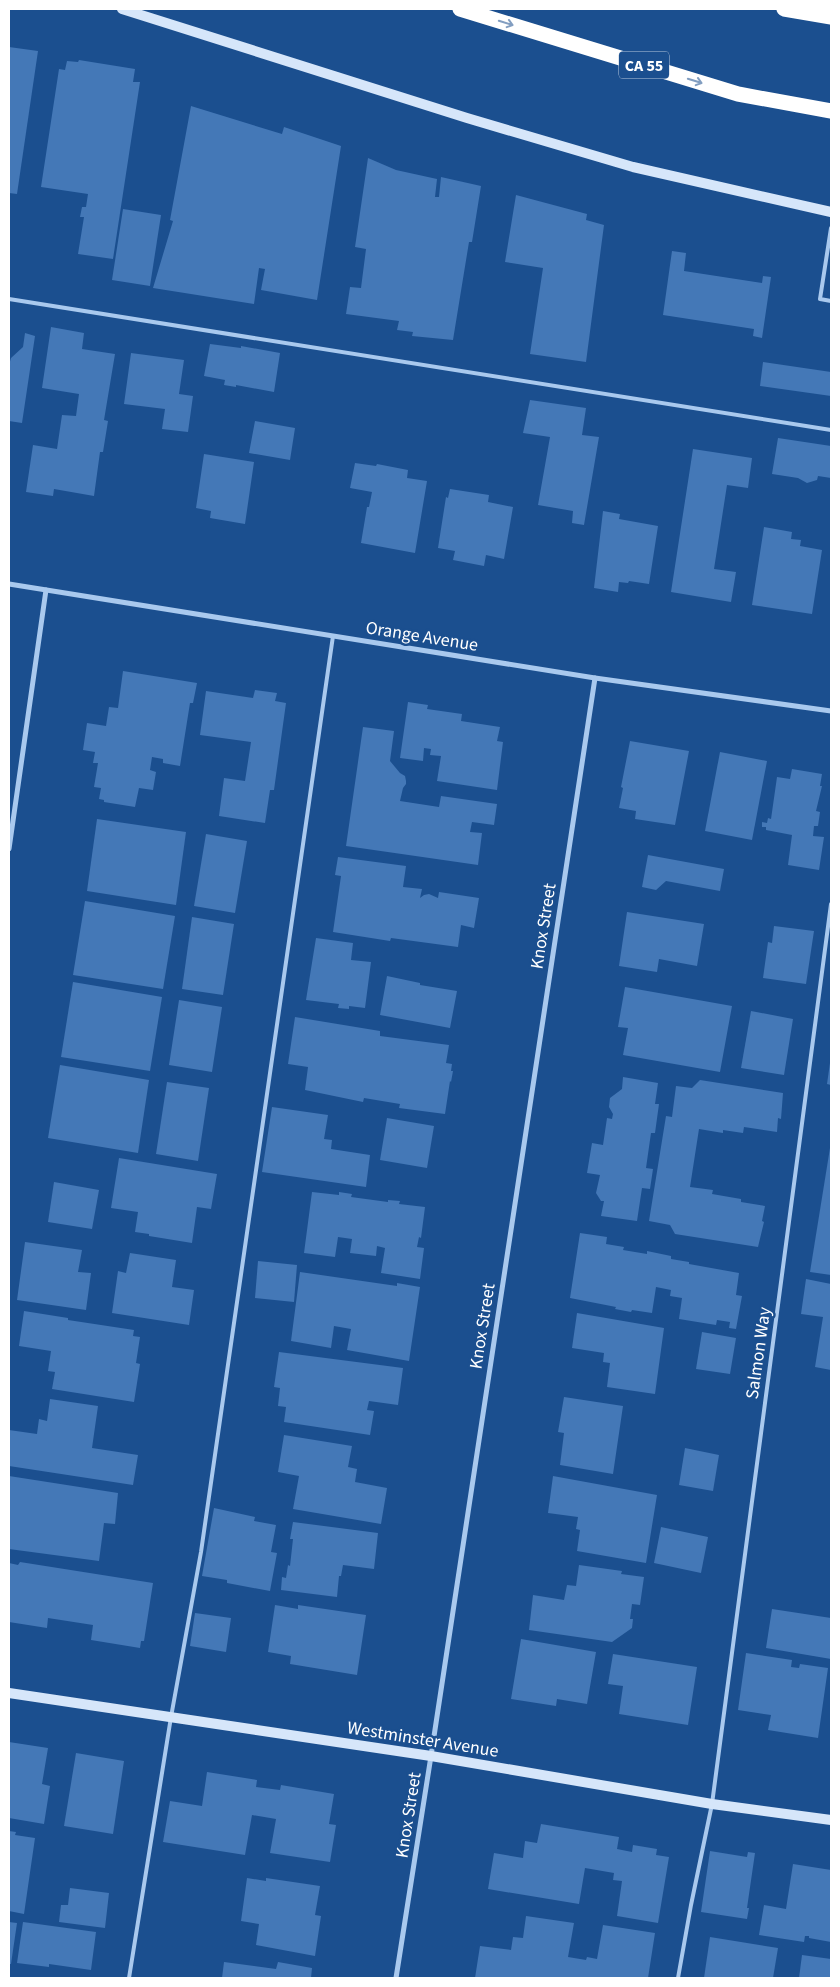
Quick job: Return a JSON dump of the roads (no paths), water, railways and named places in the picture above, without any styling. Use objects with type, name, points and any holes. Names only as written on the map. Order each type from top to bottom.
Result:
[{"type":"highway","name":"CA 55","points":[[460,9],[738,94],[831,111]]},
{"type":"highway","points":[[784,9],[831,18]]},
{"type":"street","points":[[122,9],[467,118],[633,167],[831,212]]},
{"type":"street","name":"Orange Avenue","points":[[9,584],[594,678],[831,711]]},
{"type":"street","points":[[9,849],[46,590]]},
{"type":"street","name":"Knox Street","points":[[396,1978],[594,678]]},
{"type":"street","name":"Westminster Avenue","points":[[9,1693],[431,1756],[712,1804],[831,1820]]},
{"type":"lane","points":[[831,228],[820,299],[831,301]]},
{"type":"lane","points":[[9,299],[831,430]]},
{"type":"lane","points":[[129,1978],[171,1717],[201,1552],[333,636]]},
{"type":"lane","name":"Salmon Way","points":[[678,1978],[712,1804],[831,904]]}]
